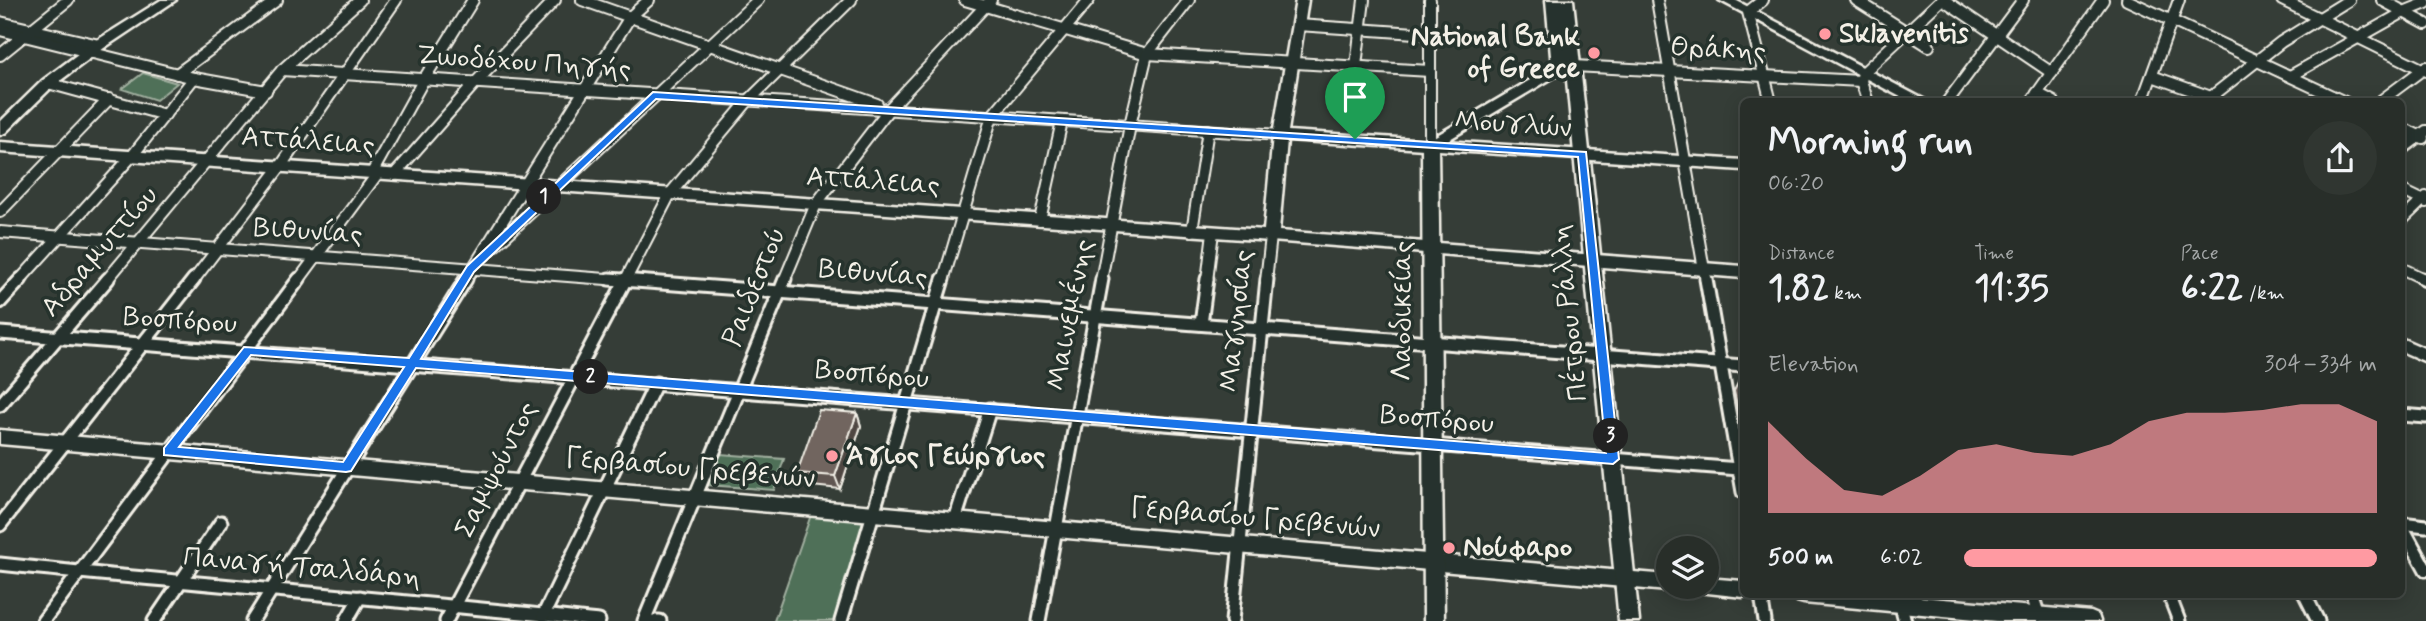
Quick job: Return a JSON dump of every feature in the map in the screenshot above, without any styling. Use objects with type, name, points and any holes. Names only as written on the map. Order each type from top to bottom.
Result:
[{"type":"main road","name":"Πέτρου Ράλλη","points":[[1553,0],[1560,64],[1565,69]]},
{"type":"main road","name":"Πέτρου Ράλλη","points":[[1566,0],[1565,69],[1582,154],[1629,621]]},
{"type":"main road","points":[[1430,144],[1565,69]]},
{"type":"main road","name":"Λαοδικείας","points":[[1430,144],[1434,621]]},
{"type":"street","points":[[0,55],[68,0]]},
{"type":"street","points":[[0,130],[48,83],[94,48],[170,0]]},
{"type":"street","points":[[177,74],[276,0]]},
{"type":"street","name":"Αδραμυττίου","points":[[0,405],[208,162],[282,70],[359,0]]},
{"type":"street","points":[[0,525],[280,167],[396,0]]},
{"type":"street","points":[[43,621],[248,350],[375,173],[424,79],[473,0]]},
{"type":"street","points":[[394,174],[476,82],[555,0]]},
{"type":"street","points":[[582,0],[889,109],[1280,135]]},
{"type":"street","points":[[252,621],[630,17],[649,0]]},
{"type":"street","points":[[471,269],[653,95],[758,0]]},
{"type":"street","name":"Σαμψούντος","points":[[446,621],[670,194],[747,102],[851,0]]},
{"type":"street","points":[[965,0],[988,3],[1064,30],[1147,54],[1430,71]]},
{"type":"street","points":[[841,621],[992,116],[1089,0]]},
{"type":"street","points":[[1147,54],[1189,0]]},
{"type":"street","points":[[1271,236],[1280,135],[1302,0]]},
{"type":"street","points":[[1356,66],[1364,0]]},
{"type":"street","name":"Λαοδικείας","points":[[1430,0],[1430,144]]},
{"type":"street","points":[[1657,0],[1740,475]]},
{"type":"street","points":[[1725,0],[1862,77],[1912,98]]},
{"type":"street","points":[[1748,12],[1763,0]]},
{"type":"street","points":[[1856,0],[1929,46]]},
{"type":"street","points":[[1862,77],[1942,0],[2052,73]]},
{"type":"street","points":[[1950,98],[2023,0]]},
{"type":"street","points":[[2034,97],[2103,0]]},
{"type":"street","points":[[2127,0],[2337,98]]},
{"type":"street","points":[[2144,98],[2179,0]]},
{"type":"street","points":[[2283,0],[2425,69],[2385,98]]},
{"type":"street","points":[[2152,76],[2211,97],[2256,60],[2349,0]]},
{"type":"street","points":[[2382,0],[2426,24]]},
{"type":"street","name":"Ραιδεστού","points":[[646,621],[816,204],[889,109],[988,3]]},
{"type":"street","points":[[2290,76],[2404,12],[2426,4]]},
{"type":"street","points":[[1748,12],[1770,98]]},
{"type":"street","points":[[0,22],[177,74],[266,91]]},
{"type":"street","points":[[1298,25],[1430,34]]},
{"type":"street","points":[[0,30],[94,48]]},
{"type":"street","name":"Μαινεμένης","points":[[1040,621],[1130,125],[1147,54]]},
{"type":"street","name":"Θράκης","points":[[1565,69],[1862,77]]},
{"type":"street","name":"Ζωοδόχου Πηγής","points":[[282,70],[747,102],[889,109]]},
{"type":"street","points":[[1862,77],[1867,98]]},
{"type":"street","points":[[0,302],[132,156],[194,78]]},
{"type":"street","points":[[48,83],[165,115]]},
{"type":"street","points":[[0,212],[109,99]]},
{"type":"street","points":[[1040,220],[1062,121]]},
{"type":"street","points":[[2405,128],[2424,135]]},
{"type":"street","points":[[1192,230],[1208,130]]},
{"type":"street","name":"Μουγλών","points":[[1280,135],[1740,164]]},
{"type":"street","points":[[2405,147],[2424,135]]},
{"type":"street","name":"Αττάλειας","points":[[0,147],[1192,230],[1740,272]]},
{"type":"street","points":[[2405,192],[2425,200],[2405,218]]},
{"type":"street","name":"Βιθυνίας","points":[[0,232],[1740,366]]},
{"type":"street","points":[[1201,324],[1213,232]]},
{"type":"street","name":"Μαγνησίας","points":[[1232,621],[1271,236]]},
{"type":"street","points":[[2405,270],[2426,280]]},
{"type":"street","name":"Βοσπόρου","points":[[0,333],[248,350],[1739,469]]},
{"type":"street","points":[[2405,346],[2426,356]]},
{"type":"street","points":[[542,616],[656,383]]},
{"type":"street","points":[[955,520],[990,409]]},
{"type":"street","points":[[2405,415],[2426,417]]},
{"type":"street","name":"Γερβασίου Γρεβενών","points":[[0,437],[1656,582]]},
{"type":"street","points":[[154,621],[221,522]]},
{"type":"street","points":[[2405,524],[2426,526]]},
{"type":"street","points":[[2405,531],[2426,570]]},
{"type":"street","name":"Παναγή Τσαλδάρη","points":[[0,564],[180,583],[455,605],[599,621]]},
{"type":"street","points":[[1719,587],[1740,590]]},
{"type":"street","points":[[346,621],[360,597]]},
{"type":"street","points":[[1761,598],[1765,621]]},
{"type":"street","points":[[1828,598],[1901,607],[2091,621]]},
{"type":"street","points":[[2033,598],[2039,616]]},
{"type":"street","points":[[2170,598],[2179,621]]},
{"type":"street","points":[[2306,598],[2318,621]]},
{"type":"street","points":[[646,621],[660,621]]},
{"type":"green space","points":[[143,73],[177,83],[156,100],[122,89]]},
{"type":"green space","points":[[720,454],[784,459],[774,490],[708,485]]},
{"type":"green space","points":[[812,512],[868,518],[835,621],[774,621]]},
{"type":"building","name":"Άγιος Γεώργιος","points":[[819,410],[857,413],[835,476],[797,473]]},
{"type":"place","name":"Sklavenitis","points":[[1825,34]]},
{"type":"place","name":"National Bank of Greece","points":[[1594,53]]},
{"type":"place","name":"Άγιος Γεώργιος","points":[[832,456]]},
{"type":"place","name":"Νούφαρο","points":[[1449,548]]},
{"type":"route","points":[[1355,139],[653,95],[471,269],[412,363],[346,467],[169,452],[248,350],[412,363],[457,367],[1613,459],[1582,154],[1355,139]]}]
